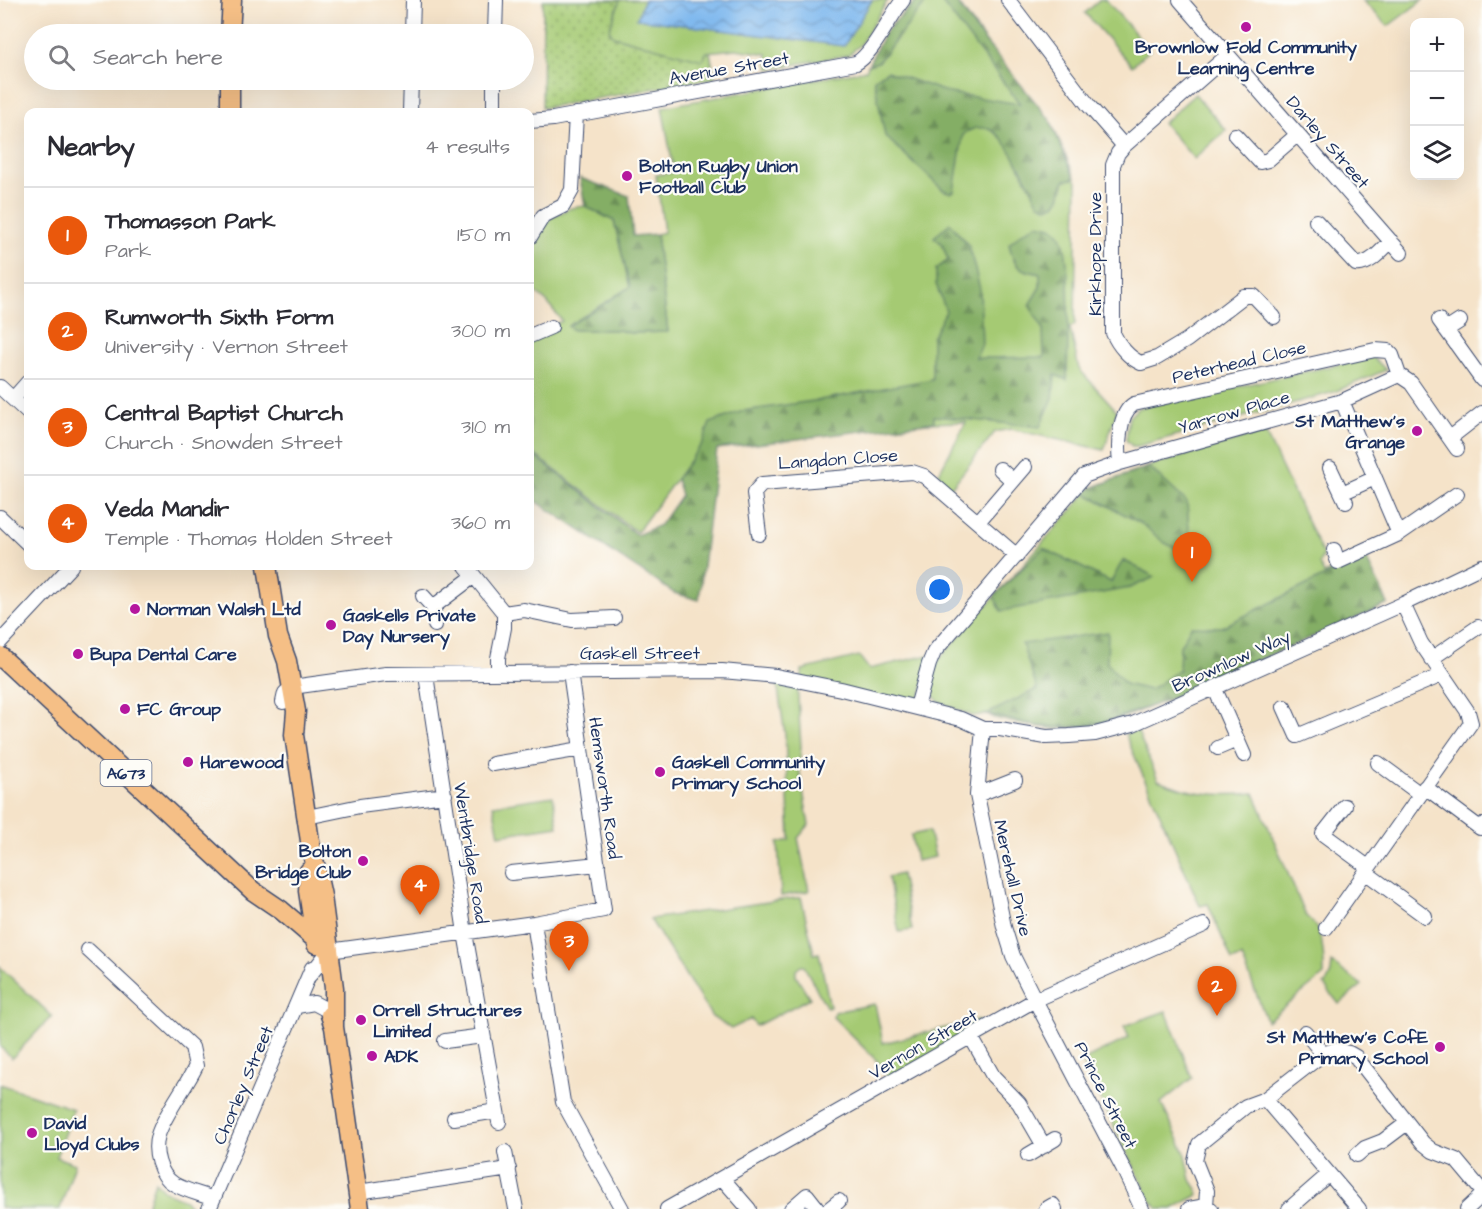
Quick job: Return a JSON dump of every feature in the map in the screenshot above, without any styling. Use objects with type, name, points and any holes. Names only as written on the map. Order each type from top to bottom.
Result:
[{"type":"main road","points":[[231,24],[232,0]]},
{"type":"main road","points":[[230,90],[230,108]]},
{"type":"main road","points":[[268,570],[278,636],[287,661],[296,711],[294,735],[310,841],[322,896],[318,956],[334,988],[332,1019],[359,1201]]},
{"type":"main road","points":[[278,636],[276,663],[291,687]]},
{"type":"main road","name":"A673","points":[[0,656],[253,891],[281,910],[318,956]]},
{"type":"street","points":[[412,24],[413,0]]},
{"type":"street","points":[[495,24],[496,0]]},
{"type":"street","name":"Avenue Street","points":[[534,121],[856,63],[865,56],[903,0]]},
{"type":"street","name":"Darley Street","points":[[1180,0],[1401,253]]},
{"type":"street","points":[[1009,1],[1089,106],[1124,146]]},
{"type":"street","name":"Kirkhope Drive","points":[[1228,55],[1118,153],[1113,165],[1112,326],[1114,337],[1130,356],[1141,363],[1157,358],[1194,336],[1239,298],[1254,296],[1274,318]]},
{"type":"street","points":[[410,108],[411,90]]},
{"type":"street","points":[[494,90],[494,108]]},
{"type":"street","points":[[534,231],[543,216],[563,206],[572,190],[576,114]]},
{"type":"street","points":[[1235,135],[1260,162],[1268,160],[1298,134]]},
{"type":"street","points":[[1316,221],[1360,266],[1367,263],[1391,241]]},
{"type":"street","points":[[1460,321],[1442,325],[1482,380]]},
{"type":"street","points":[[534,334],[551,327]]},
{"type":"street","name":"Peterhead Close","points":[[1120,463],[1118,446],[1124,414],[1134,404],[1374,350],[1383,349],[1392,355],[1399,375],[1411,383],[1454,443],[1482,413]]},
{"type":"street","name":"Yarrow Place","points":[[1017,556],[1079,481],[1091,472],[1342,401],[1399,375]]},
{"type":"street","points":[[0,387],[24,409]]},
{"type":"street","points":[[13,399],[24,387]]},
{"type":"street","points":[[1342,401],[1399,534]]},
{"type":"street","points":[[917,707],[934,652],[1017,556],[978,522],[1025,467]]},
{"type":"street","points":[[1330,468],[1344,498],[1375,478]]},
{"type":"street","points":[[1000,469],[1013,481]]},
{"type":"street","name":"Langdon Close","points":[[774,537],[757,535],[754,493],[762,484],[912,472],[921,473],[937,481],[978,522]]},
{"type":"street","points":[[1334,550],[1338,562],[1399,534],[1457,494]]},
{"type":"street","points":[[0,517],[24,540]]},
{"type":"street","name":"Brownlow Way","points":[[983,729],[1000,729],[1046,737],[1095,734],[1133,724],[1403,604],[1482,566]]},
{"type":"street","points":[[0,642],[60,570]]},
{"type":"street","points":[[433,607],[470,571],[504,613],[498,673]]},
{"type":"street","points":[[423,596],[433,607],[435,625]]},
{"type":"street","points":[[1326,927],[1422,791],[1476,722],[1421,643],[1403,604]]},
{"type":"street","points":[[504,613],[524,610],[572,620],[590,612],[614,618]]},
{"type":"street","points":[[1431,659],[1478,627]]},
{"type":"street","points":[[276,663],[291,687]]},
{"type":"street","name":"Hemsworth Road","points":[[534,923],[604,909],[570,672]]},
{"type":"street","name":"Gaskell Street","points":[[291,687],[387,674],[750,672],[841,689],[917,707],[961,719],[983,729]]},
{"type":"street","name":"Wentbridge Road","points":[[426,675],[465,933],[498,1117],[454,1118]]},
{"type":"street","points":[[1284,707],[1297,736],[1442,675]]},
{"type":"street","points":[[1215,688],[1244,755]]},
{"type":"street","name":"Merehall Drive","points":[[983,729],[977,795],[1004,927],[1013,956],[1035,1000]]},
{"type":"street","points":[[1218,748],[1237,740]]},
{"type":"street","points":[[493,764],[581,749]]},
{"type":"street","points":[[1386,764],[1422,791],[1480,828],[1482,825]]},
{"type":"street","points":[[977,795],[1008,787]]},
{"type":"street","points":[[307,817],[360,806],[445,795]]},
{"type":"street","points":[[1345,806],[1323,834],[1425,916]]},
{"type":"street","points":[[519,870],[598,864]]},
{"type":"street","points":[[318,956],[534,923],[563,1102],[622,1209]]},
{"type":"street","name":"Vernon Street","points":[[667,1209],[1035,1000],[1204,925]]},
{"type":"street","points":[[88,950],[192,1047],[196,1066],[158,1135],[156,1148],[158,1163],[165,1175],[174,1184],[211,1204]]},
{"type":"street","name":"Chorley Street","points":[[211,1204],[318,956]]},
{"type":"street","name":"Prince Street","points":[[1035,1000],[1118,1158],[1141,1209]]},
{"type":"street","points":[[297,1006],[314,1003],[322,1006],[332,1019]]},
{"type":"street","points":[[1305,1032],[1323,1054]]},
{"type":"street","points":[[445,1041],[483,1036]]},
{"type":"street","points":[[971,1037],[993,1076],[1019,1103],[1049,1143],[1028,1155]]},
{"type":"street","points":[[1189,1209],[1208,1207],[1207,1191],[1197,1171],[1195,1161],[1199,1144],[1246,1106],[1265,1099],[1323,1054],[1335,1050],[1356,1057],[1428,1148],[1456,1160],[1482,1193],[1467,1209]]},
{"type":"street","points":[[1265,1099],[1359,1209]]},
{"type":"street","points":[[1357,1155],[1365,1148],[1383,1141],[1407,1124]]},
{"type":"street","points":[[505,1152],[516,1209]]},
{"type":"street","points":[[359,1201],[508,1169]]},
{"type":"street","points":[[1290,1209],[1329,1174]]},
{"type":"street","points":[[722,1178],[749,1209]]},
{"type":"street","points":[[791,1209],[807,1195],[818,1209]]},
{"type":"street","points":[[1046,1209],[1053,1205],[1055,1209]]},
{"type":"green space","points":[[543,0],[620,0],[609,30],[613,36],[702,60],[707,52],[710,52],[715,78],[542,108]]},
{"type":"green space","points":[[620,0],[644,0],[637,19],[844,46],[872,0],[888,0],[860,45],[848,55],[769,69],[767,54],[736,49],[707,52],[702,61],[613,36],[609,30]]},
{"type":"green space","points":[[916,0],[956,0],[997,58],[1050,120],[1077,182],[1075,324],[1070,328],[1079,369],[1117,411],[1104,450],[1011,429],[995,432],[946,494],[939,473],[966,422],[883,424],[702,444],[637,532],[534,454],[534,333],[562,321],[547,302],[534,291],[534,246],[542,229],[550,218],[571,208],[585,206],[614,221],[630,287],[568,326],[573,330],[668,332],[656,234],[664,232],[656,175],[674,172],[662,107],[866,70],[886,31]]},
{"type":"green space","points":[[918,0],[928,0],[878,62],[868,65],[886,31]]},
{"type":"green space","points":[[940,0],[956,0],[975,29],[1050,120],[1074,177],[1065,180],[1060,198],[1055,205],[1046,207],[1039,204],[1008,147],[997,134],[989,129],[976,128],[963,135],[954,191],[951,193],[943,190],[885,136],[874,79],[887,71],[949,93],[1020,104]]},
{"type":"green space","points":[[1100,0],[1106,0],[1150,50],[1132,66],[1085,13]]},
{"type":"green space","points":[[1362,0],[1423,0],[1388,26]]},
{"type":"green space","points":[[1195,94],[1226,130],[1194,159],[1163,123]]},
{"type":"green space","points":[[580,178],[629,196],[633,236],[656,234],[668,332],[573,330],[568,326],[630,287],[614,221],[585,206]]},
{"type":"green space","points":[[950,223],[969,246],[980,289],[982,344],[976,358],[1044,357],[1043,328],[1029,305],[1040,287],[1040,274],[1021,269],[1015,263],[1009,244],[1037,224],[1054,228],[1061,236],[1065,248],[1068,284],[1067,380],[1055,375],[1053,398],[1040,427],[934,416],[934,422],[717,449],[699,600],[674,593],[534,500],[534,455],[637,535],[660,525],[681,495],[676,479],[702,444],[710,423],[743,411],[820,400],[932,379],[932,338],[946,311],[936,284],[936,269],[948,260],[942,244],[934,237]]},
{"type":"green space","points":[[1373,357],[1386,370],[1334,392],[1138,446],[1132,446],[1126,440],[1129,417],[1138,408]]},
{"type":"green space","points":[[1265,432],[1323,555],[1319,564],[1324,574],[1365,556],[1388,604],[1157,704],[1092,726],[1056,729],[1024,725],[987,714],[973,716],[939,702],[933,695],[931,685],[941,657],[1091,488],[1153,465]]},
{"type":"green space","points":[[1149,467],[1187,502],[1190,543],[1180,551],[1163,542],[1142,524],[1085,493],[1091,488]]},
{"type":"green space","points":[[1043,548],[1111,582],[1123,560],[1155,577],[1130,588],[1001,611],[994,596]]},
{"type":"green space","points":[[1365,556],[1388,604],[1157,704],[1107,721],[1072,727],[1038,726],[987,714],[1037,689],[1022,644],[1108,632],[1107,663],[1125,684],[1150,690],[1179,670],[1180,646],[1191,626],[1222,627]]},
{"type":"green space","points":[[933,654],[917,707],[802,681],[802,670],[859,656],[869,669]]},
{"type":"green space","points":[[776,676],[797,680],[801,747],[799,768],[809,825],[798,838],[809,891],[781,896],[778,843],[790,840],[785,735]]},
{"type":"green space","points":[[1137,730],[1158,780],[1205,793],[1228,795],[1254,793],[1306,916],[1320,935],[1324,975],[1267,1021],[1242,957],[1232,961],[1208,904],[1200,906],[1125,734]]},
{"type":"green space","points":[[553,796],[558,826],[499,835],[493,805]]},
{"type":"green space","points":[[929,831],[935,857],[916,861],[911,835]]},
{"type":"green space","points":[[901,874],[912,930],[899,932],[888,877]]},
{"type":"green space","points":[[801,897],[814,954],[819,953],[830,1007],[827,1008],[804,966],[801,966],[796,970],[796,976],[810,998],[756,1026],[751,1019],[731,1029],[712,1017],[650,919]]},
{"type":"green space","points":[[1332,963],[1362,985],[1339,1004],[1324,985],[1329,978]]},
{"type":"green space","points":[[0,967],[52,1016],[12,1058],[0,1047]]},
{"type":"green space","points":[[875,1004],[883,1043],[978,1020],[983,1030],[890,1082],[878,1062],[833,1017],[834,1012]]},
{"type":"green space","points":[[1166,1011],[1192,1078],[1161,1103],[1186,1155],[1191,1180],[1198,1195],[1172,1209],[1159,1209],[1151,1201],[1082,1061],[1129,1038],[1124,1026]]},
{"type":"green space","name":"David Lloyd Clubs","points":[[0,1084],[73,1109],[56,1157],[75,1164],[60,1209],[0,1207]]},
{"type":"green space","points":[[155,1181],[164,1191],[185,1200],[192,1209],[146,1209]]},
{"type":"water","points":[[644,0],[872,0],[844,46],[637,19]]},
{"type":"place","name":"Brownlow Fold Community Learning Centre","points":[[1246,27]]},
{"type":"place","name":"Bolton Rugby Union Football Club","points":[[627,176]]},
{"type":"place","name":"St Matthew's Grange","points":[[1417,431]]},
{"type":"place","name":"Thomasson Park","points":[[1192,582]]},
{"type":"place","name":"Norman Walsh Ltd","points":[[135,609]]},
{"type":"place","name":"Gaskells Private Day Nursery","points":[[331,625]]},
{"type":"place","name":"Bupa Dental Care","points":[[78,654]]},
{"type":"place","name":"FC Group","points":[[125,709]]},
{"type":"place","name":"Harewood","points":[[188,762]]},
{"type":"place","name":"Gaskell Community Primary School","points":[[660,772]]},
{"type":"place","name":"Bolton Bridge Club","points":[[363,861]]},
{"type":"place","name":"Veda Mandir","points":[[420,915]]},
{"type":"place","name":"Central Baptist Church","points":[[569,971]]},
{"type":"place","name":"Rumworth Sixth Form","points":[[1217,1016]]},
{"type":"place","name":"Orrell Structures Limited","points":[[361,1020]]},
{"type":"place","name":"St Matthew's CofE Primary School","points":[[1440,1047]]},
{"type":"place","name":"ADK","points":[[372,1056]]},
{"type":"place","name":"David Lloyd Clubs","points":[[32,1133]]}]
